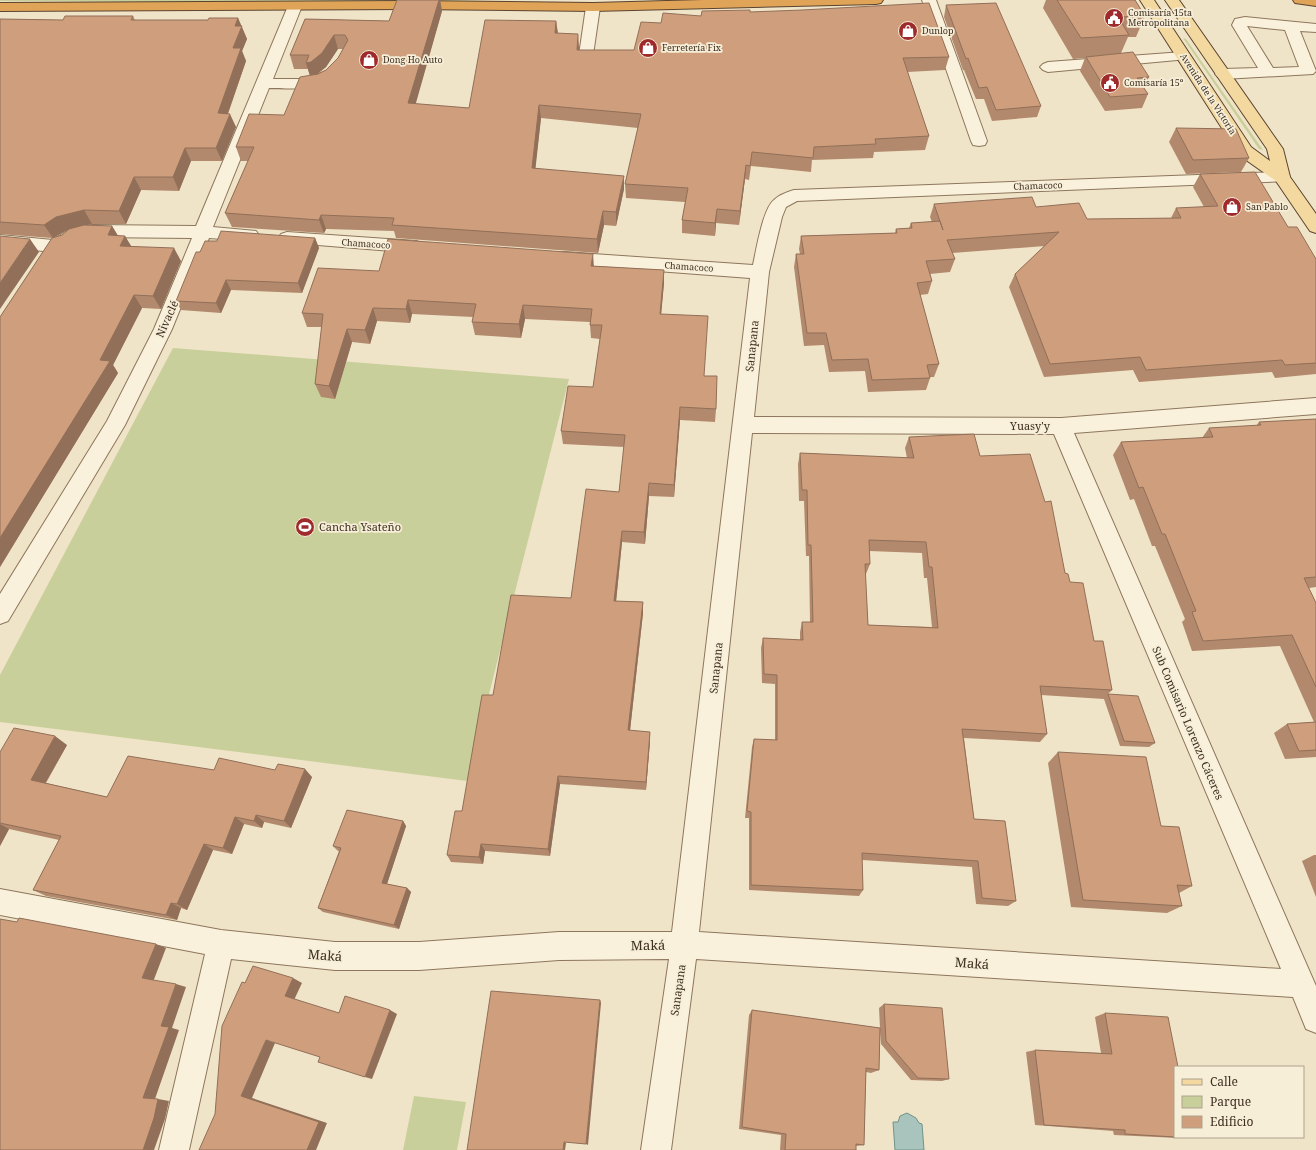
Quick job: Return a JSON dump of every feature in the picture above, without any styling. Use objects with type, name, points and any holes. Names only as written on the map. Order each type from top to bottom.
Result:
[{"type":"highway","points":[[0,7],[593,7],[876,0]]},
{"type":"highway","points":[[1300,0],[1316,2]]},
{"type":"main road","name":"Avenida de la Victoria","points":[[1147,0],[1245,151],[1282,177],[1310,211],[1316,227]]},
{"type":"main road","name":"Avenida de la Victoria","points":[[1172,0],[1275,149],[1282,177]]},
{"type":"street","points":[[929,0],[979,141]]},
{"type":"street","name":"Nivaclé","points":[[0,614],[115,425],[163,329],[204,232],[295,6]]},
{"type":"street","points":[[586,55],[593,7]]},
{"type":"street","points":[[1268,72],[1239,25],[1240,22],[1245,21],[1316,28]]},
{"type":"street","points":[[1291,26],[1308,71],[1316,85]]},
{"type":"street","points":[[1048,67],[1183,56]]},
{"type":"street","points":[[264,82],[304,84],[316,82],[328,76],[336,65]]},
{"type":"street","points":[[1223,74],[1308,71]]},
{"type":"street","name":"Chamacoco","points":[[794,196],[1282,177]]},
{"type":"street","name":"Sanapana","points":[[656,1150],[684,944],[760,272],[773,217],[779,204],[794,196]]},
{"type":"street","name":"Chamacoco","points":[[0,241],[49,254],[71,236],[92,231],[204,232],[431,248]]},
{"type":"street","name":"Chamacoco","points":[[550,257],[760,272]]},
{"type":"street","name":"Yuasy'y","points":[[743,425],[1061,426],[1316,406]]},
{"type":"street","name":"Sub Comisario Lorenzo Cáceres","points":[[1061,426],[1316,1019]]},
{"type":"street","name":"Maká","points":[[0,902],[221,944],[335,956],[419,956],[559,946],[684,944],[1300,984]]},
{"type":"street","points":[[174,1150],[221,944]]},
{"type":"green space","points":[[0,0],[497,0],[291,3]]},
{"type":"green space","points":[[1183,38],[1186,39],[1263,150],[1259,149]]},
{"type":"green space","name":"Cancha Ysateño","points":[[173,348],[569,379],[467,781],[0,722],[0,675]]},
{"type":"green space","points":[[414,1096],[466,1102],[457,1150],[403,1150]]},
{"type":"water","points":[[907,1113],[916,1118],[919,1123],[922,1124],[924,1150],[895,1150],[893,1122],[898,1122],[900,1116]]},
{"type":"building","points":[[397,0],[439,0],[408,103],[469,108],[485,20],[556,21],[555,33],[578,34],[577,50],[634,50],[641,22],[661,23],[663,13],[701,16],[702,11],[750,10],[750,12],[929,3],[949,57],[903,58],[929,136],[875,139],[876,144],[814,147],[813,158],[752,152],[750,166],[746,165],[740,211],[717,209],[715,223],[682,220],[688,188],[625,184],[641,114],[539,105],[532,168],[624,176],[616,212],[603,211],[597,239],[392,225],[394,218],[321,215],[319,220],[225,213],[254,147],[236,147],[249,114],[284,115],[300,77],[318,74],[326,70],[338,58],[348,40],[345,35],[334,35],[322,53],[311,62],[306,63],[309,55],[290,55],[305,19],[389,21]]},
{"type":"building","points":[[1057,0],[1135,0],[1145,16],[1118,17],[1129,35],[1081,38]]},
{"type":"building","points":[[996,3],[1041,106],[996,110],[987,87],[979,88],[968,58],[966,59],[946,5]]},
{"type":"building","points":[[65,16],[133,16],[131,20],[208,20],[209,18],[238,18],[235,26],[242,26],[233,48],[241,48],[218,113],[230,114],[216,148],[185,148],[173,177],[134,177],[119,211],[84,210],[56,217],[44,225],[0,222],[0,19],[63,20]]},
{"type":"building","points":[[1133,52],[1149,77],[1137,78],[1148,94],[1110,97],[1086,57]]},
{"type":"building","points":[[1176,128],[1236,129],[1249,158],[1193,160]]},
{"type":"building","points":[[1255,172],[1288,227],[1297,227],[1316,259],[1316,363],[1285,365],[1282,360],[1146,370],[1140,357],[1050,364],[1015,274],[1059,232],[947,240],[955,259],[926,261],[932,281],[917,283],[939,364],[927,365],[930,378],[872,380],[868,359],[832,360],[826,333],[807,333],[796,254],[804,254],[801,236],[897,233],[896,229],[912,228],[911,223],[940,221],[934,204],[1032,197],[1036,207],[1079,203],[1087,219],[1181,218],[1176,208],[1218,206],[1200,174]]},
{"type":"building","points":[[84,225],[112,226],[108,235],[125,236],[120,246],[174,248],[153,296],[134,295],[100,360],[110,361],[0,538],[0,317],[52,238],[62,235],[69,229]]},
{"type":"building","points":[[221,231],[315,238],[298,283],[226,280],[216,303],[176,301],[196,252],[200,252],[205,241],[217,241]]},
{"type":"building","points":[[0,236],[30,239],[0,283]]},
{"type":"building","points":[[388,239],[593,254],[591,266],[664,270],[660,314],[708,316],[704,376],[717,376],[716,409],[680,407],[674,485],[649,483],[644,532],[622,531],[614,601],[643,602],[628,730],[650,732],[646,782],[558,776],[548,849],[481,844],[479,857],[447,855],[455,811],[462,811],[482,695],[493,695],[511,595],[571,598],[586,489],[619,492],[625,435],[561,431],[568,386],[593,387],[602,325],[590,325],[592,309],[523,305],[519,324],[472,322],[476,304],[408,300],[406,309],[373,308],[365,330],[347,329],[329,386],[315,384],[323,314],[302,313],[318,268],[379,271]]},
{"type":"building","points":[[1316,419],[1316,577],[1304,578],[1316,603],[1316,687],[1292,635],[1203,641],[1192,612],[1196,611],[1165,534],[1162,534],[1143,487],[1139,488],[1121,442],[1213,437],[1209,428],[1261,425],[1259,422]]},
{"type":"building","points":[[974,434],[980,456],[1030,454],[1045,502],[1051,501],[1065,573],[1068,574],[1070,582],[1083,583],[1094,641],[1103,641],[1112,690],[1040,686],[1047,734],[962,729],[974,819],[1005,821],[1016,901],[982,898],[978,861],[862,853],[863,890],[751,885],[751,812],[747,811],[754,739],[777,740],[777,675],[764,674],[763,638],[803,640],[802,622],[813,622],[811,545],[808,545],[807,490],[802,490],[800,453],[914,458],[909,437]],"holes":[[[869,540],[926,542],[929,567],[932,567],[938,628],[868,625],[865,564],[870,564]]]},
{"type":"building","points":[[1108,694],[1138,696],[1155,743],[1124,741]]},
{"type":"building","points":[[1316,722],[1316,750],[1299,751],[1287,724]]},
{"type":"building","points":[[14,728],[55,736],[31,780],[107,797],[128,756],[214,770],[219,758],[275,770],[278,764],[305,769],[284,821],[256,815],[254,821],[235,817],[223,848],[204,844],[177,904],[171,903],[166,915],[33,890],[61,836],[0,823],[0,752]]},
{"type":"building","points":[[1058,752],[1146,757],[1161,826],[1179,827],[1192,886],[1177,885],[1182,906],[1083,900]]},
{"type":"building","points":[[347,810],[403,821],[382,883],[407,888],[394,925],[318,908],[341,848],[333,846]]},
{"type":"building","points":[[19,918],[156,944],[142,978],[176,984],[161,1026],[169,1027],[143,1098],[158,1099],[154,1118],[143,1150],[0,1150],[0,919],[17,922]]},
{"type":"building","points":[[253,966],[293,978],[285,996],[339,1013],[345,996],[390,1010],[365,1077],[318,1062],[320,1057],[266,1040],[241,1096],[319,1122],[307,1150],[199,1150],[215,1114],[222,1026],[242,982],[245,983]]},
{"type":"building","points":[[491,991],[600,1000],[586,1144],[564,1142],[563,1150],[467,1150]]},
{"type":"building","points":[[884,1004],[942,1008],[949,1079],[918,1078],[886,1041]]},
{"type":"building","points":[[752,1010],[880,1028],[879,1070],[866,1068],[864,1145],[856,1144],[856,1150],[785,1150],[786,1134],[742,1127]]},
{"type":"building","points":[[1105,1013],[1168,1017],[1178,1066],[1174,1066],[1174,1137],[1125,1134],[1125,1130],[1044,1125],[1035,1050],[1112,1054]]},
{"type":"place","name":"Comisaría 15ta Metropolitana","points":[[1114,18]]},
{"type":"place","name":"Dunlop","points":[[908,31]]},
{"type":"place","name":"Ferretería Fix","points":[[648,48]]},
{"type":"place","name":"Dong Ho Auto","points":[[369,60]]},
{"type":"place","name":"Comisaría 15º","points":[[1110,83]]},
{"type":"place","name":"San Pablo","points":[[1232,207]]},
{"type":"place","name":"Cancha Ysateño","points":[[305,527]]}]
